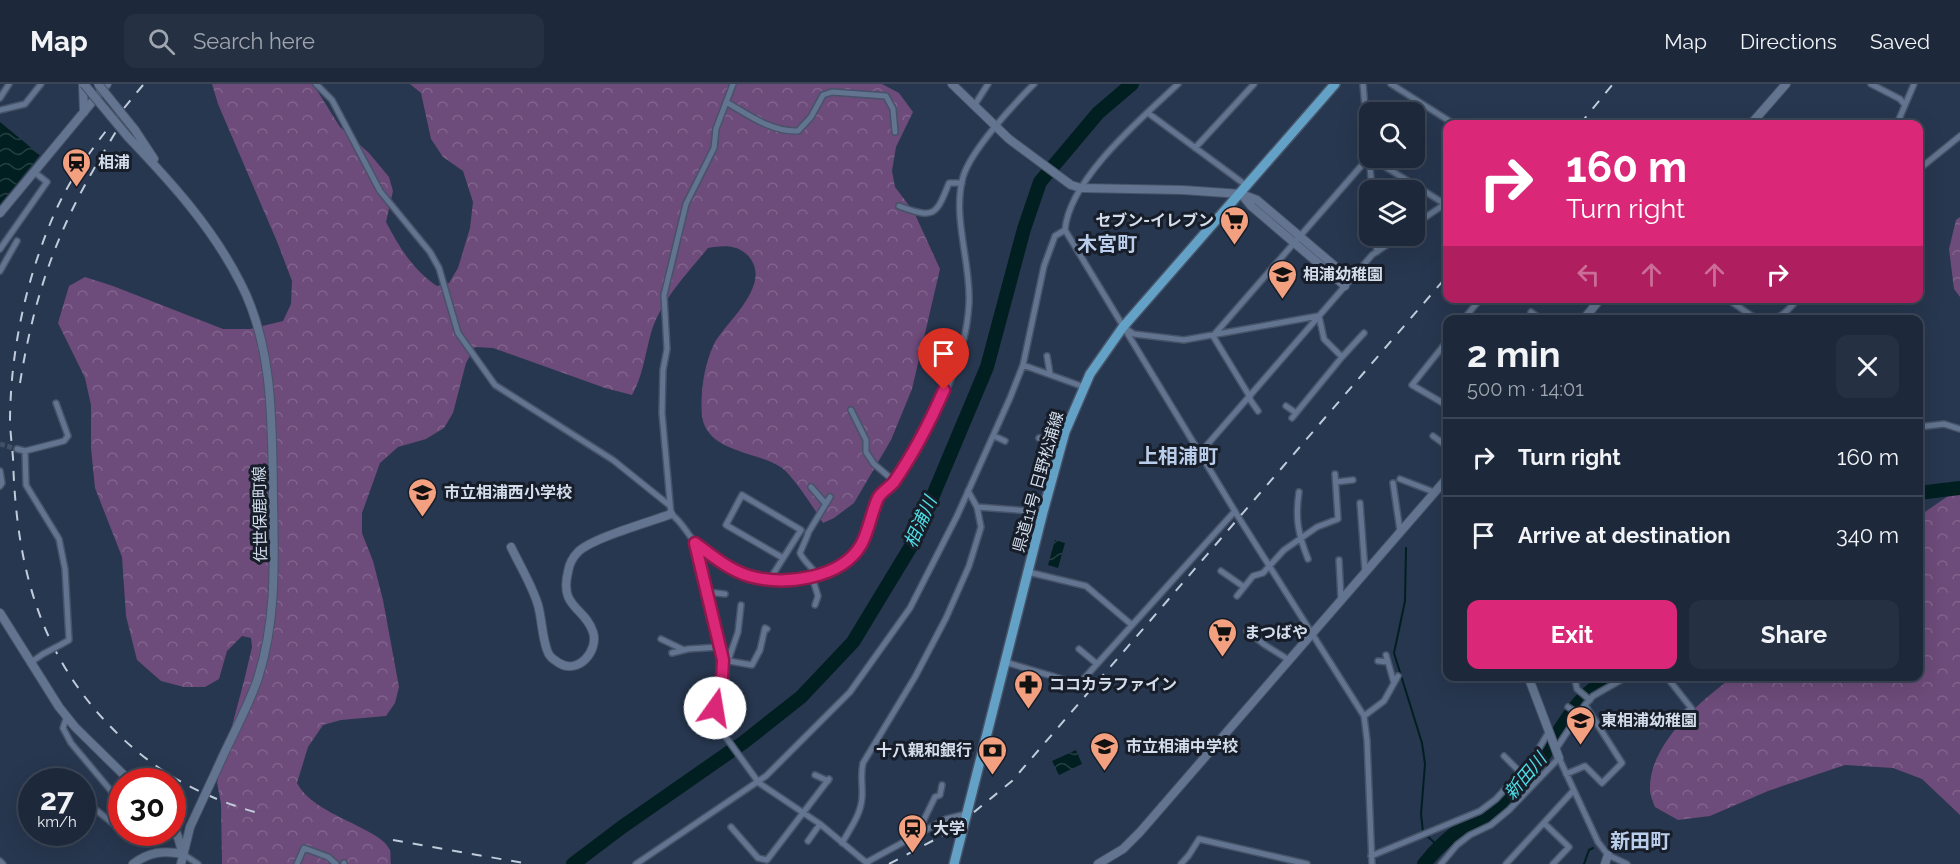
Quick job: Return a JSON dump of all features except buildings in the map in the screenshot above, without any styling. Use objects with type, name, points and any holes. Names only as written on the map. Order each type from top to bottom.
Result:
[{"type":"main road","name":"県道11号 日野松浦線","points":[[954,864],[1043,512],[1061,448],[1084,387],[1106,349],[1123,327],[1335,84]]},
{"type":"street","points":[[0,98],[9,84]]},
{"type":"street","points":[[0,110],[25,104],[41,84]]},
{"type":"street","points":[[84,84],[84,111]]},
{"type":"street","name":"佐世保鹿町線","points":[[84,84],[128,137],[164,175],[215,239],[242,286],[257,326],[268,379],[272,450],[273,608],[258,679],[190,827],[181,864]]},
{"type":"street","name":"佐世保鹿町線","points":[[98,84],[135,130],[164,175]]},
{"type":"street","points":[[0,213],[107,84]]},
{"type":"street","points":[[316,84],[332,100],[380,191],[430,252],[439,268],[458,333],[495,385],[613,460],[669,505]]},
{"type":"street","points":[[725,661],[695,543],[679,519],[671,514],[669,505],[662,413],[663,370],[667,349],[663,295],[686,204],[714,148],[716,129],[733,84]]},
{"type":"street","points":[[952,84],[962,87],[974,106],[996,127],[1071,185],[1081,188],[1244,190]]},
{"type":"street","points":[[974,106],[988,84]]},
{"type":"street","points":[[695,543],[749,576],[770,579],[829,573],[844,564],[860,546],[879,496],[894,481],[928,427],[961,354],[969,302],[959,204],[963,176],[975,154],[1034,84]]},
{"type":"street","points":[[1178,84],[1092,170],[1066,219],[1065,230],[1235,511],[1364,716],[1372,864]]},
{"type":"street","points":[[1195,148],[1254,84]]},
{"type":"street","points":[[1363,84],[1365,102]]},
{"type":"street","points":[[1391,84],[1448,120]]},
{"type":"street","points":[[1754,120],[1786,84]]},
{"type":"street","points":[[1871,84],[1900,99],[1904,104]]},
{"type":"street","points":[[1898,120],[1914,84]]},
{"type":"street","points":[[726,102],[774,128],[798,131],[811,117],[823,95],[831,92],[886,96],[893,109],[895,132]]},
{"type":"street","points":[[1148,113],[1195,148],[1257,200],[1296,239],[1348,282]]},
{"type":"street","points":[[1923,165],[1960,136]]},
{"type":"street","points":[[1213,336],[1360,168]]},
{"type":"street","points":[[1388,168],[1443,201]]},
{"type":"street","points":[[0,249],[47,182],[34,172]]},
{"type":"street","points":[[899,206],[917,213],[935,212],[939,208],[949,183],[962,183]]},
{"type":"street","points":[[1425,217],[1443,205]]},
{"type":"street","points":[[636,864],[757,781],[821,722],[867,671],[910,608],[968,491],[1023,365],[1044,266],[1054,236],[1065,230]]},
{"type":"street","points":[[0,271],[17,241]]},
{"type":"street","points":[[1376,246],[1377,252]]},
{"type":"street","points":[[1200,453],[1348,282],[1386,246]]},
{"type":"street","points":[[1467,315],[1477,303]]},
{"type":"street","points":[[1587,315],[1597,303]]},
{"type":"street","points":[[1734,303],[1751,315]]},
{"type":"street","points":[[1781,315],[1794,303]]},
{"type":"street","points":[[1743,309],[1746,315]]},
{"type":"street","points":[[1531,312],[1535,315]]},
{"type":"street","points":[[1123,327],[1134,334],[1184,340],[1319,316]]},
{"type":"street","points":[[1319,316],[1324,339],[1342,357]]},
{"type":"street","points":[[1286,406],[1294,416],[1364,333]]},
{"type":"street","points":[[1213,336],[1258,411]]},
{"type":"street","points":[[1443,346],[1412,385],[1443,403]]},
{"type":"street","points":[[1047,356],[1050,374]]},
{"type":"street","points":[[1023,365],[1084,387]]},
{"type":"street","points":[[17,449],[26,451],[64,441],[68,436],[56,403]]},
{"type":"street","points":[[851,410],[866,440],[866,452],[874,464],[894,481]]},
{"type":"street","points":[[1923,426],[1944,424],[1960,429]]},
{"type":"street","points":[[993,436],[1005,441]]},
{"type":"street","points":[[1432,436],[1443,444]]},
{"type":"street","points":[[1039,438],[1061,448]]},
{"type":"street","points":[[26,451],[26,485],[59,539],[65,569],[69,640],[30,663]]},
{"type":"street","points":[[0,471],[2,483],[0,486]]},
{"type":"street","points":[[1237,596],[1253,576],[1263,573],[1284,550],[1317,527],[1338,519],[1335,474]]},
{"type":"street","points":[[1400,479],[1434,492]]},
{"type":"street","points":[[1336,482],[1353,480]]},
{"type":"street","points":[[1098,864],[1123,849],[1140,832],[1443,482]]},
{"type":"street","points":[[1393,483],[1400,531]]},
{"type":"street","points":[[812,488],[825,503]]},
{"type":"street","points":[[842,843],[859,812],[862,799],[860,775],[863,763],[915,677],[946,618],[969,566],[981,527],[977,507],[968,491]]},
{"type":"street","points":[[1300,494],[1295,512],[1300,539],[1308,559]]},
{"type":"street","points":[[783,558],[726,525],[742,495],[808,534]]},
{"type":"street","points":[[815,605],[821,595],[812,566],[803,560],[800,553],[808,534],[830,497]]},
{"type":"street","points":[[1360,503],[1365,571]]},
{"type":"street","points":[[977,507],[1043,512]]},
{"type":"street","points":[[1005,662],[1079,684],[1235,511]]},
{"type":"street","points":[[511,547],[538,605],[547,650],[551,658],[564,666],[573,666],[590,656],[594,643],[592,631],[567,596],[565,582],[569,565],[578,552],[593,543],[671,514]]},
{"type":"street","points":[[770,579],[801,530]]},
{"type":"street","points":[[1339,560],[1341,599]]},
{"type":"street","points":[[1221,571],[1244,587]]},
{"type":"street","points":[[1028,572],[1086,586],[1132,625]]},
{"type":"street","points":[[707,592],[725,594]]},
{"type":"street","points":[[741,606],[738,632],[725,661],[715,708],[716,718],[726,736],[757,781],[820,824],[868,863],[946,819],[966,814]]},
{"type":"street","points":[[0,613],[30,663],[67,716],[117,768]]},
{"type":"street","points":[[725,661],[752,665],[760,650],[765,628],[768,629]]},
{"type":"street","points":[[1247,631],[1289,660]]},
{"type":"street","points":[[661,639],[684,650]]},
{"type":"street","points":[[672,653],[720,647]]},
{"type":"street","points":[[1079,649],[1097,664]]},
{"type":"street","points":[[1378,661],[1387,658],[1394,683]]},
{"type":"street","points":[[1364,716],[1384,701],[1398,676]]},
{"type":"street","points":[[1530,681],[1549,735],[1592,831],[1608,855],[1627,864]]},
{"type":"street","points":[[1566,774],[1585,766],[1602,783],[1622,763],[1588,701],[1577,689],[1575,681]]},
{"type":"street","points":[[1441,864],[1457,845],[1470,835],[1491,825],[1509,810],[1556,751],[1588,701],[1618,681]]},
{"type":"street","points":[[1670,681],[1692,709],[1676,723]]},
{"type":"street","points":[[1568,707],[1579,714]]},
{"type":"street","points":[[67,716],[63,728],[71,743],[108,787]]},
{"type":"street","points":[[1371,856],[1480,811],[1496,798],[1534,757],[1549,735]]},
{"type":"street","points":[[1504,756],[1520,771]]},
{"type":"street","points":[[731,827],[758,858],[767,860],[829,780],[815,775]]},
{"type":"street","points":[[916,836],[934,797],[940,795],[942,785]]},
{"type":"street","points":[[1506,864],[1573,791]]},
{"type":"street","points":[[96,810],[108,819]]},
{"type":"street","points":[[1544,823],[1569,847],[1553,864]]},
{"type":"street","points":[[808,841],[820,824]]},
{"type":"street","points":[[1181,864],[1199,839],[1306,864]]},
{"type":"street","points":[[181,846],[183,854]]},
{"type":"street","points":[[297,864],[304,848],[328,857],[336,864]]},
{"type":"street","points":[[133,864],[153,853],[169,851],[183,854],[198,864]]},
{"type":"street","points":[[1605,864],[1608,855]]},
{"type":"green space","points":[[212,84],[313,84],[340,127],[369,153],[389,177],[393,191],[386,222],[408,258],[437,286],[449,283],[458,268],[470,228],[473,202],[463,171],[443,157],[431,139],[421,93],[410,84],[882,84],[899,93],[913,112],[896,147],[892,171],[895,187],[914,212],[940,269],[912,389],[891,440],[854,503],[834,518],[823,523],[810,502],[782,468],[723,444],[706,428],[702,416],[702,398],[708,361],[714,344],[745,303],[755,280],[755,269],[750,258],[741,250],[731,247],[708,248],[668,298],[655,321],[641,373],[632,395],[605,388],[493,348],[475,347],[466,363],[453,413],[444,428],[426,439],[398,447],[380,463],[362,513],[362,533],[373,561],[383,600],[399,687],[395,703],[386,716],[341,720],[323,725],[308,747],[297,783],[317,804],[374,834],[384,842],[390,850],[391,864],[222,864],[221,804],[217,782],[244,681],[252,647],[251,638],[242,636],[227,651],[219,679],[205,687],[184,687],[161,681],[137,660],[126,616],[122,557],[95,488],[91,448],[91,405],[85,378],[58,323],[69,286],[85,277],[223,329],[250,329],[283,321],[291,304],[292,281],[218,104]]},
{"type":"green space","points":[[1960,217],[1960,297],[1954,289],[1949,249],[1956,220]]},
{"type":"green space","points":[[1960,491],[1960,815],[1922,779],[1893,768],[1845,765],[1768,791],[1710,816],[1678,820],[1655,807],[1650,792],[1657,757],[1678,726],[1706,698],[1728,681],[1923,681],[1923,513],[1951,494]]},
{"type":"water","points":[[0,122],[40,155],[0,204]]},
{"type":"water","points":[[1055,540],[1065,543],[1058,568],[1048,565]]},
{"type":"water","points":[[1076,750],[1082,764],[1059,775],[1052,761]]},
{"type":"waterway","name":"相浦川","points":[[573,864],[744,742],[801,697],[853,642],[913,543],[987,367],[1024,229],[1040,182],[1098,113],[1132,84]]},
{"type":"waterway","name":"新田川","points":[[1923,492],[1960,488]]},
{"type":"waterway","points":[[1406,548],[1405,601],[1394,653],[1422,743],[1425,764],[1421,814],[1423,832],[1438,846]]},
{"type":"waterway","name":"新田川","points":[[1424,864],[1453,835],[1464,827],[1483,819],[1507,800],[1539,763],[1575,707],[1605,681]]},
{"type":"waterway","points":[[1584,864],[1589,850],[1593,848]]},
{"type":"tunnel","points":[[0,444],[17,449]]},
{"type":"railway","points":[[1583,120],[1613,84]]},
{"type":"railway","points":[[143,85],[91,151],[68,186],[50,224],[33,271],[21,319],[11,393],[10,418],[20,537],[27,574],[52,644],[70,676],[93,707],[136,751],[168,774],[220,800],[258,813]]},
{"type":"railway","points":[[20,383],[46,273],[66,222],[120,125]]},
{"type":"railway","points":[[889,864],[951,831],[1012,781],[1443,281]]},
{"type":"railway","points":[[393,840],[529,864]]},
{"type":"place","name":"相浦","points":[[77,188]]},
{"type":"place","name":"セブン-イレブン","points":[[1235,246]]},
{"type":"place","name":"相浦幼稚園","points":[[1282,300]]},
{"type":"place","name":"市立相浦西小学校","points":[[423,518]]},
{"type":"place","name":"まつばや","points":[[1223,658]]},
{"type":"place","name":"ココカラファイン","points":[[1028,710]]},
{"type":"place","name":"東相浦幼稚園","points":[[1580,746]]},
{"type":"place","name":"市立相浦中学校","points":[[1105,772]]},
{"type":"place","name":"十八親和銀行","points":[[993,776]]},
{"type":"place","name":"大学","points":[[912,854]]},
{"type":"district","name":"木宮町","points":[[1107,244]]},
{"type":"district","name":"上相浦町","points":[[1178,456]]},
{"type":"district","name":"新田町","points":[[1640,841]]},
{"type":"route","points":[[715,708],[722,679],[723,660],[695,543],[713,557],[749,576],[809,578],[829,573],[844,564],[860,546],[879,496],[892,484],[928,427],[944,390]]}]
